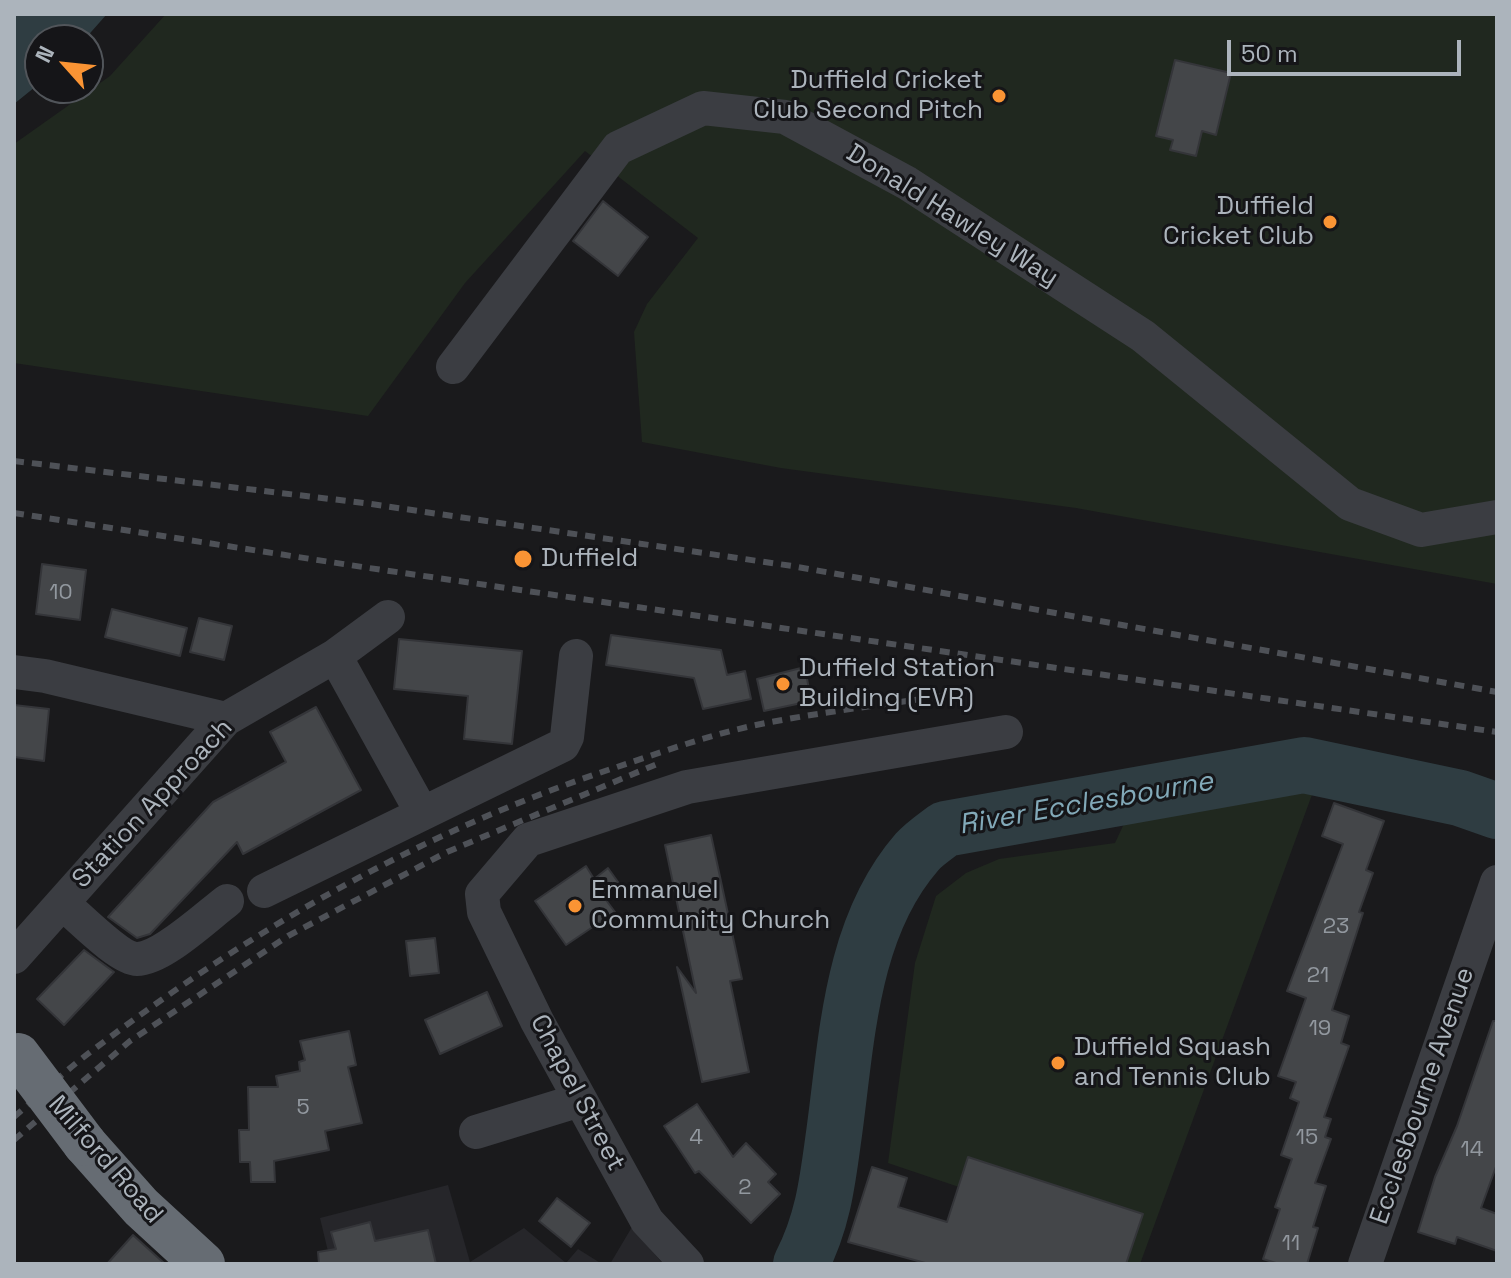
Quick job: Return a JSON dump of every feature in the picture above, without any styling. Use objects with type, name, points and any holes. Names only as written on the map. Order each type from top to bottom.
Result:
[{"type":"highway","name":"Milford Road","points":[[16,1052],[85,1144],[141,1207],[203,1264]]},
{"type":"street","name":"Donald Hawley Way","points":[[453,367],[618,148],[703,108],[785,117],[907,183],[1143,336],[1350,504],[1421,530],[1497,517]]},
{"type":"street","name":"Station Approach","points":[[14,957],[226,719],[335,656],[388,617]]},
{"type":"street","points":[[335,656],[422,813]]},
{"type":"street","points":[[264,891],[563,745],[567,737],[576,656]]},
{"type":"street","points":[[14,672],[45,676],[226,719]]},
{"type":"street","name":"Chapel Street","points":[[687,1264],[647,1221],[537,1021],[484,912],[482,894],[528,840],[687,787],[1006,732]]},
{"type":"street","name":"Ecclesbourne Avenue","points":[[1365,1264],[1497,882]]},
{"type":"street","points":[[62,903],[120,952],[137,959],[159,952],[227,901]]},
{"type":"street","points":[[476,1132],[580,1100]]},
{"type":"shaded area","points":[[14,14],[107,14],[98,24],[24,24],[24,96],[14,104]]},
{"type":"shaded area","points":[[166,14],[1497,14],[1497,584],[1076,508],[781,468],[642,442],[634,332],[647,304],[698,238],[585,151],[465,283],[368,416],[14,363],[14,144],[70,104],[104,104],[104,80]]},
{"type":"shaded area","name":"Duffield Squash and Tennis Club","points":[[1313,792],[1140,1264],[1014,1264],[959,1187],[888,1163],[915,963],[936,896],[966,873],[999,859],[1115,843],[1129,813]]},
{"type":"shaded area","points":[[448,1185],[470,1262],[524,1228],[566,1263],[578,1249],[602,1264],[331,1264],[320,1218]]},
{"type":"shaded area","points":[[632,1227],[663,1264],[610,1264]]},
{"type":"building","name":"Duffield Cricket Club","points":[[1175,60],[1231,73],[1216,135],[1202,131],[1196,156],[1170,150],[1173,140],[1156,136]]},
{"type":"building","points":[[603,201],[648,237],[618,276],[573,241]]},
{"type":"building","points":[[42,564],[86,570],[80,620],[36,614]]},
{"type":"building","points":[[112,609],[187,628],[180,656],[105,637]]},
{"type":"building","points":[[199,618],[232,626],[224,660],[190,652]]},
{"type":"building","points":[[611,635],[721,650],[727,675],[745,671],[751,699],[703,709],[694,678],[606,665]]},
{"type":"building","points":[[399,639],[522,651],[512,744],[464,739],[468,696],[394,689]]},
{"type":"building","name":"Duffield Station Building (EVR)","points":[[805,667],[811,701],[764,711],[757,679]]},
{"type":"building","points":[[14,705],[49,709],[44,761],[14,757]]},
{"type":"building","points":[[316,707],[361,790],[243,854],[237,842],[150,934],[137,938],[108,917],[213,802],[286,762],[270,732]]},
{"type":"building","points":[[1334,803],[1384,821],[1366,870],[1373,873],[1332,1010],[1349,1016],[1341,1043],[1349,1046],[1324,1117],[1331,1119],[1325,1137],[1331,1139],[1315,1183],[1326,1186],[1313,1227],[1318,1228],[1307,1264],[1279,1264],[1263,1259],[1280,1209],[1275,1207],[1292,1159],[1281,1155],[1299,1102],[1290,1098],[1296,1082],[1278,1076],[1306,998],[1287,991],[1343,844],[1322,836]]},
{"type":"building","points":[[711,835],[742,979],[730,981],[749,1072],[702,1082],[677,967],[696,993],[665,845]]},
{"type":"building","name":"Emmanuel Community Church","points":[[586,866],[594,879],[608,868],[623,889],[606,900],[615,912],[566,945],[535,901]]},
{"type":"building","points":[[435,938],[439,973],[410,976],[406,941]]},
{"type":"building","points":[[84,950],[114,972],[64,1025],[37,999]]},
{"type":"building","points":[[487,992],[502,1026],[440,1054],[425,1020]]},
{"type":"building","points":[[1493,1021],[1497,1021],[1497,1164],[1481,1208],[1497,1214],[1497,1251],[1457,1237],[1455,1244],[1418,1232],[1435,1177],[1457,1126]]},
{"type":"building","points":[[349,1031],[356,1065],[348,1067],[362,1123],[325,1131],[329,1150],[274,1161],[275,1182],[251,1182],[250,1162],[240,1162],[239,1130],[249,1130],[248,1087],[278,1087],[276,1076],[300,1071],[299,1062],[305,1060],[300,1041]]},
{"type":"building","points":[[697,1104],[733,1157],[746,1143],[776,1174],[768,1182],[780,1194],[751,1223],[699,1171],[695,1173],[664,1126]]},
{"type":"building","points":[[968,1157],[1143,1214],[1126,1264],[929,1264],[848,1242],[872,1167],[907,1178],[898,1207],[947,1222]]},
{"type":"building","points":[[557,1198],[590,1223],[571,1247],[539,1221]]},
{"type":"building","points":[[370,1222],[375,1241],[428,1230],[436,1264],[319,1264],[318,1252],[336,1249],[331,1232]]},
{"type":"building","points":[[133,1235],[165,1264],[107,1264]]},
{"type":"waterway","name":"River Ecclesbourne","points":[[801,1264],[814,1234],[826,1189],[848,1027],[864,952],[877,916],[894,883],[917,852],[945,829],[1304,765],[1460,798],[1497,811]]},
{"type":"railway","points":[[14,461],[364,503],[792,566],[1497,692]]},
{"type":"railway","points":[[14,513],[369,568],[1497,732]]},
{"type":"railway","points":[[14,1117],[86,1055],[219,961],[345,885],[477,820],[546,792],[721,734],[804,716],[948,695]]},
{"type":"railway","points":[[14,1140],[130,1041],[288,936],[447,852],[657,764]]},
{"type":"place","name":"Duffield Cricket Club Second Pitch","points":[[999,96]]},
{"type":"place","name":"Duffield Cricket Club","points":[[1330,222]]},
{"type":"place","name":"Duffield","points":[[523,559]]},
{"type":"place","name":"Duffield Station Building (EVR)","points":[[783,684]]},
{"type":"place","name":"Emmanuel Community Church","points":[[575,906]]},
{"type":"place","name":"Duffield Squash and Tennis Club","points":[[1058,1063]]}]
